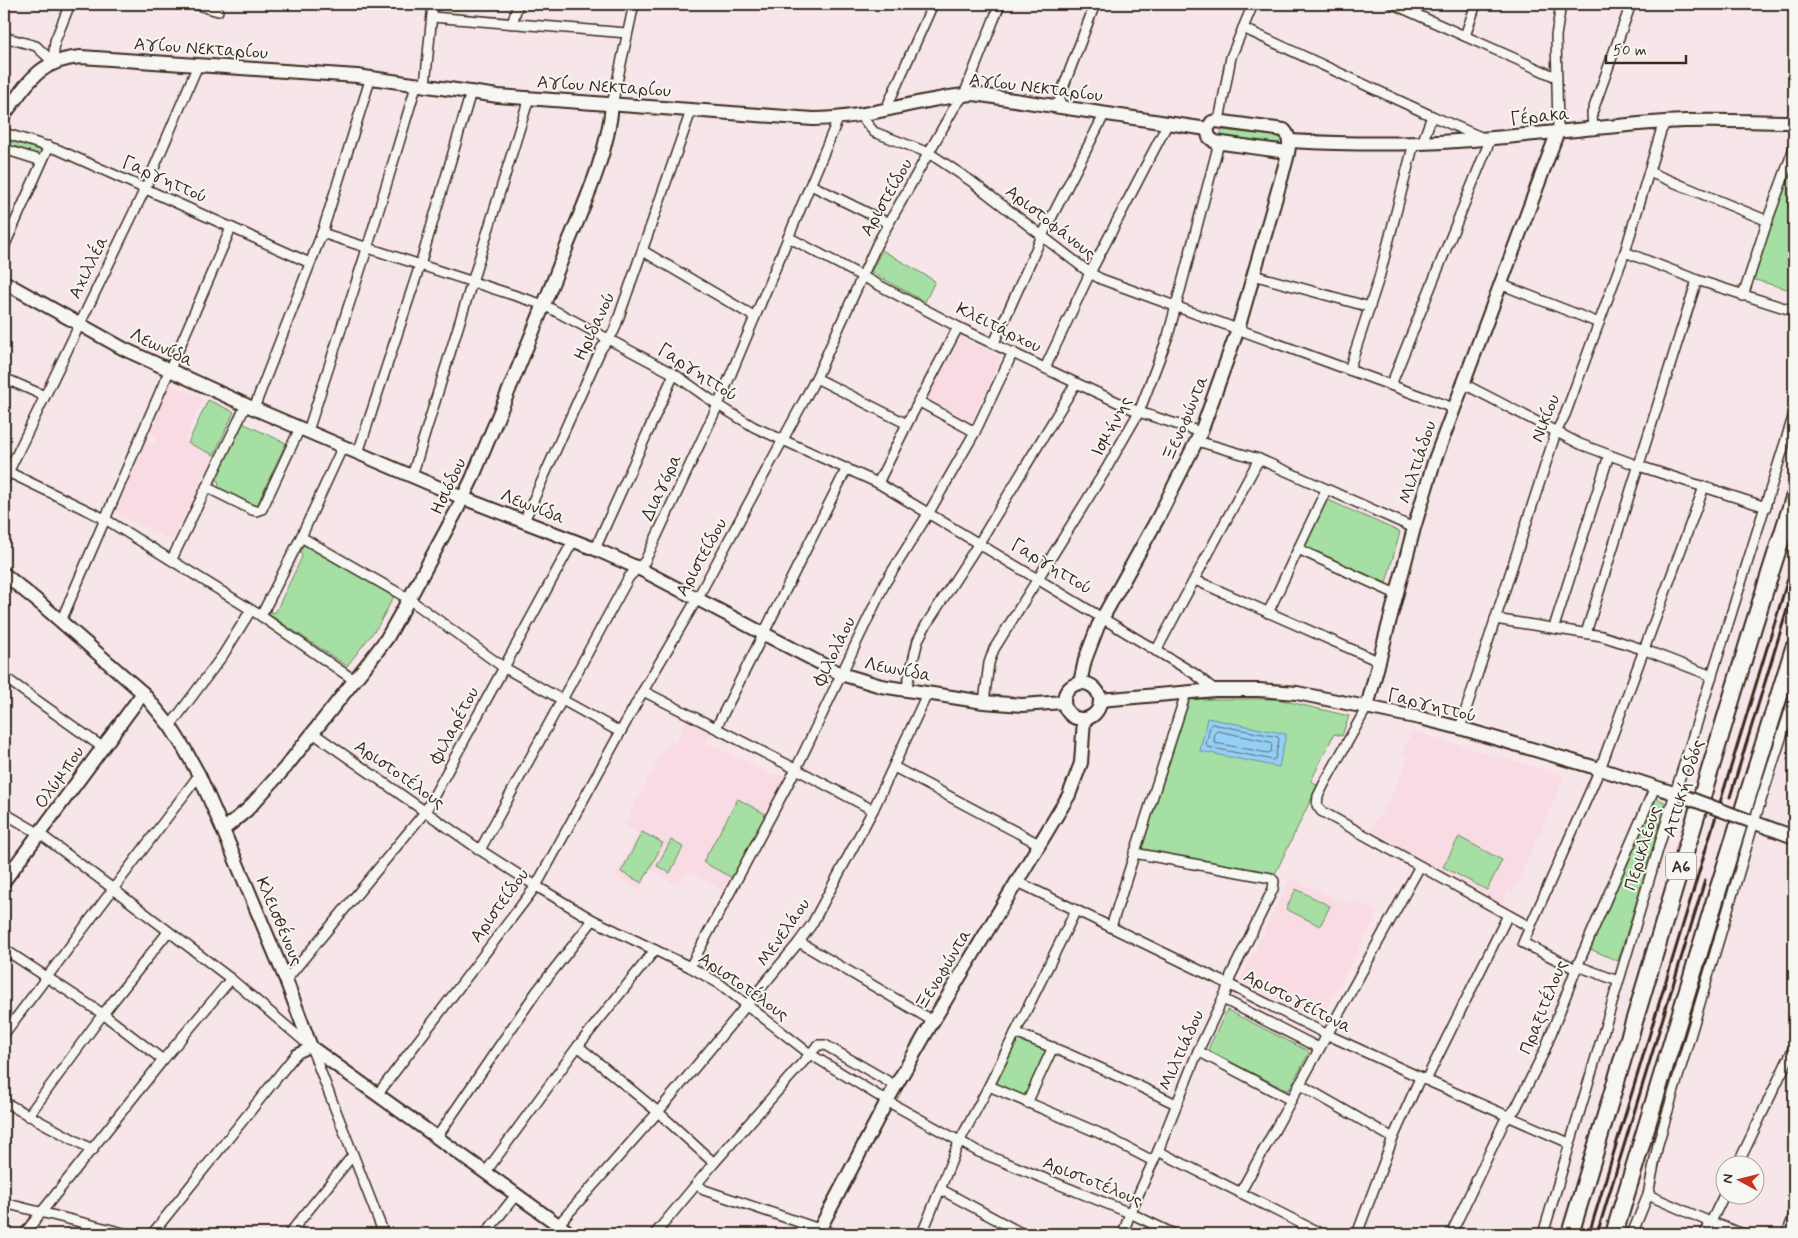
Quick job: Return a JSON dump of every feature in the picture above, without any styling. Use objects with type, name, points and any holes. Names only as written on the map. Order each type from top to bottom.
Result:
[{"type":"highway","name":"Αττική Οδός","points":[[1570,1234],[1756,615],[1794,498]]},
{"type":"highway","name":"Α6","points":[[1614,1234],[1719,886],[1794,648]]},
{"type":"street","points":[[53,62],[55,41],[70,4]]},
{"type":"street","points":[[194,4],[218,11]]},
{"type":"street","points":[[206,487],[252,510],[262,509],[304,429],[367,249],[421,84],[433,4]]},
{"type":"street","points":[[512,24],[518,4]]},
{"type":"street","points":[[612,105],[634,4]]},
{"type":"street","points":[[885,111],[933,4]]},
{"type":"street","name":"Αριστείδου","points":[[377,1094],[536,886],[643,691],[697,599],[816,378],[888,223],[930,153],[954,108],[964,95],[1000,4]]},
{"type":"street","points":[[1058,106],[1060,96],[1095,4]]},
{"type":"street","points":[[1220,121],[1227,73],[1253,4]]},
{"type":"street","points":[[1393,4],[1556,77]]},
{"type":"street","points":[[1465,36],[1476,4]]},
{"type":"street","points":[[1558,131],[1556,36],[1561,4]]},
{"type":"street","points":[[1593,130],[1592,114],[1631,4]]},
{"type":"street","points":[[432,17],[627,33]]},
{"type":"street","points":[[1243,28],[1432,116],[1488,138],[1391,385]]},
{"type":"street","points":[[4,37],[36,46],[53,62]]},
{"type":"street","name":"Αγίου Νεκταρίου","points":[[53,62],[81,57],[371,77],[471,92],[529,98],[813,120],[838,119],[885,111],[913,103],[964,95],[985,95],[1207,129]]},
{"type":"street","points":[[4,116],[37,72],[53,62]]},
{"type":"street","name":"Αχιλλέα","points":[[5,475],[145,189],[198,65]]},
{"type":"street","points":[[172,559],[206,487],[250,406],[310,263],[322,233],[371,77]]},
{"type":"street","points":[[358,453],[420,265],[471,92]]},
{"type":"street","points":[[412,476],[529,98]]},
{"type":"street","name":"Ησιόδου","points":[[223,830],[237,820],[257,800],[313,733],[386,638],[409,599],[463,498],[544,305],[603,149],[610,124],[612,105]]},
{"type":"street","name":"Ηριδανού","points":[[524,521],[601,349],[614,331],[691,111]]},
{"type":"street","points":[[994,343],[1042,236],[1104,113]]},
{"type":"street","name":"Αριστοφάνους","points":[[860,115],[874,132],[930,153],[971,181],[1090,273],[1101,279],[1453,408]]},
{"type":"street","points":[[1349,370],[1379,278],[1418,143],[1432,116]]},
{"type":"street","name":"Διαγόρα","points":[[480,850],[628,577],[644,561],[718,405],[838,119]]},
{"type":"street","points":[[1219,143],[1209,137],[1207,129],[1212,122],[1220,121],[1281,129],[1288,133],[1289,147]]},
{"type":"street","name":"Γέρακα","points":[[1219,143],[1289,147],[1327,143],[1418,143],[1558,131],[1593,130],[1666,122],[1794,122]]},
{"type":"street","name":"Νικίου","points":[[1460,728],[1556,432],[1565,415],[1600,323],[1625,252],[1661,131],[1666,122]]},
{"type":"street","points":[[1045,368],[1090,273],[1168,123]]},
{"type":"street","name":"Μιλτιάδου","points":[[1420,866],[1321,811],[1317,805],[1318,796],[1367,707],[1414,528],[1434,462],[1558,131]]},
{"type":"street","name":"Γαργηττού","points":[[4,133],[49,146],[310,263]]},
{"type":"street","name":"Ισμήνης","points":[[984,702],[989,664],[994,649],[1105,471],[1139,412],[1164,349],[1219,143]]},
{"type":"street","points":[[4,247],[49,146]]},
{"type":"street","name":"Ξενοφώντα","points":[[1080,683],[1092,639],[1102,617],[1158,518],[1199,436],[1238,329],[1289,147]]},
{"type":"street","points":[[1743,296],[1794,148]]},
{"type":"street","points":[[4,149],[42,162]]},
{"type":"street","points":[[1649,172],[1768,221]]},
{"type":"street","points":[[811,185],[888,223]]},
{"type":"street","points":[[61,621],[231,228]]},
{"type":"street","name":"Γαργηττού","points":[[322,233],[544,305],[674,374],[718,405],[754,427],[878,483],[1195,674],[1215,690],[1298,692],[1460,728],[1600,769],[1679,795],[1794,837]]},
{"type":"street","name":"Κλειτάρχου","points":[[788,237],[958,326],[1076,383],[1139,412],[1259,459],[1414,528]]},
{"type":"street","points":[[643,251],[755,317]]},
{"type":"street","points":[[1625,252],[1697,280],[1794,311]]},
{"type":"street","points":[[1254,275],[1370,307]]},
{"type":"street","points":[[1586,633],[1697,280]]},
{"type":"street","name":"Λεωνίδα","points":[[4,282],[124,349],[169,370],[463,498],[595,549],[638,568],[841,674],[861,681],[906,690],[984,702],[1022,705],[1064,702]]},
{"type":"street","points":[[1500,284],[1600,323]]},
{"type":"street","points":[[878,483],[958,326]]},
{"type":"street","name":"Φιλολάου","points":[[690,967],[796,769],[885,584],[975,432],[1013,352]]},
{"type":"street","points":[[595,549],[674,374]]},
{"type":"street","points":[[4,378],[45,396]]},
{"type":"street","points":[[816,378],[907,424]]},
{"type":"street","points":[[906,690],[918,640],[1076,383]]},
{"type":"street","points":[[1462,383],[1556,432],[1609,455],[1766,507]]},
{"type":"street","points":[[918,402],[975,432]]},
{"type":"street","name":"Περικλέους","points":[[1543,1234],[1618,981],[1679,795],[1712,676],[1794,414]]},
{"type":"street","points":[[261,616],[301,537],[343,446]]},
{"type":"street","points":[[1554,627],[1609,455]]},
{"type":"street","points":[[1156,651],[1259,459]]},
{"type":"street","points":[[716,728],[847,468]]},
{"type":"street","points":[[5,475],[105,518],[261,616],[354,680]]},
{"type":"street","points":[[1618,981],[1577,967],[1523,943],[1600,769],[1704,487]]},
{"type":"street","points":[[1268,613],[1326,490]]},
{"type":"street","points":[[301,537],[409,599],[503,668],[620,732]]},
{"type":"street","name":"Φιλαρέτου","points":[[286,980],[425,812],[573,541]]},
{"type":"street","points":[[1298,549],[1396,594]]},
{"type":"street","name":"Κλεισθένους","points":[[4,574],[143,693],[170,726],[199,775],[286,980],[311,1047]]},
{"type":"street","points":[[1195,580],[1378,661]]},
{"type":"street","points":[[170,726],[223,655],[251,610]]},
{"type":"street","points":[[1495,619],[1586,633],[1645,650],[1712,676]]},
{"type":"street","points":[[4,677],[102,747]]},
{"type":"street","points":[[1080,683],[1096,689],[1100,700],[1098,710],[1084,719],[1069,713],[1064,702],[1067,692],[1075,684],[1080,683]]},
{"type":"street","points":[[1100,700],[1215,690]]},
{"type":"street","points":[[643,691],[874,810]]},
{"type":"street","name":"Ολύμπου","points":[[4,881],[143,693]]},
{"type":"street","points":[[1111,928],[1186,693]]},
{"type":"street","name":"Μενελάου","points":[[558,1225],[658,1112],[800,942],[812,924],[874,810],[927,694]]},
{"type":"street","points":[[1632,1234],[1648,1195],[1658,1144],[1752,821],[1794,698]]},
{"type":"street","name":"Ξενοφώντα","points":[[818,1232],[887,1101],[1016,881],[1069,795],[1080,763],[1084,719]]},
{"type":"street","name":"Αριστοτέλους","points":[[313,733],[480,850],[536,886],[593,920],[690,967],[720,984],[810,1054],[887,1101],[979,1152],[1130,1213],[1174,1234]]},
{"type":"street","points":[[894,767],[1039,844]]},
{"type":"street","points":[[4,1034],[112,888],[199,775]]},
{"type":"street","name":"Πραξιτέλους","points":[[1451,1234],[1509,1116],[1516,1108],[1544,1052],[1577,967],[1655,787]]},
{"type":"street","points":[[4,813],[40,834],[230,979],[311,1047],[570,1234]]},
{"type":"street","name":"Μιλτιάδου","points":[[1123,1234],[1198,1051],[1273,889],[1274,881],[1271,878],[1134,853]]},
{"type":"street","points":[[1240,1193],[1420,866],[1530,927]]},
{"type":"street","name":"Αριστογείτονα","points":[[1016,881],[1326,1034],[1423,1079],[1569,1142]]},
{"type":"street","points":[[922,1234],[959,1142],[989,1086],[1076,910]]},
{"type":"street","points":[[1357,1234],[1393,1138],[1508,915]]},
{"type":"street","points":[[437,1138],[537,991],[593,920]]},
{"type":"street","points":[[28,1116],[102,1014],[168,932]]},
{"type":"street","points":[[800,942],[933,1021]]},
{"type":"street","points":[[4,949],[102,1014],[163,1060]]},
{"type":"street","points":[[485,1173],[578,1046],[655,950]]},
{"type":"street","points":[[24,1234],[230,979]]},
{"type":"street","points":[[1223,999],[1319,1048]]},
{"type":"street","points":[[1015,1033],[1113,1073],[1176,1104]]},
{"type":"street","points":[[654,1234],[818,1045],[824,1045],[896,1086]]},
{"type":"street","points":[[578,1046],[658,1112],[714,1163]]},
{"type":"street","points":[[311,1047],[384,1234]]},
{"type":"street","points":[[152,1234],[296,1054],[311,1047]]},
{"type":"street","points":[[1028,1103],[1053,1047]]},
{"type":"street","points":[[1743,1156],[1794,1047]]},
{"type":"street","points":[[1198,1051],[1291,1100]]},
{"type":"street","points":[[1300,1084],[1393,1138]]},
{"type":"street","points":[[989,1086],[1099,1133],[1153,1161]]},
{"type":"street","points":[[4,1102],[93,1150]]},
{"type":"street","points":[[1158,1151],[1322,1234]]},
{"type":"street","points":[[289,1234],[353,1155]]},
{"type":"street","points":[[697,1184],[704,1190],[818,1232],[834,1234]]},
{"type":"street","points":[[940,1189],[1023,1234]]},
{"type":"street","points":[[485,1234],[516,1195]]},
{"type":"street","points":[[1648,1195],[1743,1234]]},
{"type":"street","points":[[4,1203],[128,1234]]},
{"type":"street","points":[[1705,1234],[1718,1206]]},
{"type":"street","points":[[1786,1234],[1794,1214]]},
{"type":"shaded area","points":[[959,335],[1001,358],[970,425],[925,401]]},
{"type":"shaded area","points":[[171,384],[203,398],[184,441],[214,455],[172,540],[116,513],[146,442],[155,445],[158,436],[150,433]]},
{"type":"shaded area","points":[[688,719],[712,730],[706,742],[770,774],[789,775],[727,893],[687,870],[677,885],[651,870],[641,890],[615,876],[638,833],[624,825],[669,740],[675,743]]},
{"type":"shaded area","points":[[1412,731],[1564,776],[1513,893],[1507,891],[1502,904],[1370,829],[1387,805],[1408,758],[1402,755]]},
{"type":"shaded area","points":[[1290,878],[1345,903],[1354,900],[1378,913],[1320,1020],[1240,981]]},
{"type":"green space","points":[[1222,130],[1276,136],[1281,138],[1281,141],[1276,144],[1224,138],[1220,134]]},
{"type":"green space","points":[[4,137],[42,150],[38,157],[4,146]]},
{"type":"green space","points":[[1794,158],[1794,291],[1752,279]]},
{"type":"green space","points":[[882,250],[935,281],[925,302],[871,272]]},
{"type":"green space","points":[[208,400],[234,412],[214,455],[188,443]]},
{"type":"green space","points":[[240,422],[286,443],[256,507],[218,488],[219,483],[216,478]]},
{"type":"green space","points":[[1326,499],[1400,532],[1386,583],[1305,547]]},
{"type":"green space","points":[[301,543],[394,596],[378,626],[347,666],[267,613],[269,608],[271,612],[275,613],[302,557],[299,545]]},
{"type":"green space","points":[[1185,699],[1277,699],[1349,716],[1342,736],[1334,734],[1311,781],[1318,785],[1274,876],[1138,852]]},
{"type":"green space","points":[[1656,798],[1665,802],[1665,808],[1618,961],[1590,949]]},
{"type":"green space","points":[[738,799],[767,815],[732,878],[703,862]]},
{"type":"green space","points":[[642,832],[663,843],[642,883],[621,872]]},
{"type":"green space","points":[[1459,837],[1502,860],[1487,890],[1443,867]]},
{"type":"green space","points":[[671,840],[683,847],[670,873],[657,866]]},
{"type":"green space","points":[[1296,889],[1330,906],[1320,926],[1286,909]]},
{"type":"green space","points":[[1227,1010],[1308,1051],[1309,1053],[1288,1091],[1209,1051],[1209,1047]]},
{"type":"green space","points":[[1018,1039],[1047,1051],[1025,1097],[996,1083]]},
{"type":"water","points":[[1207,718],[1286,734],[1279,767],[1200,751]]},
{"type":"railway","points":[[1589,1234],[1794,559]]},
{"type":"railway","points":[[1730,797],[1794,587]]},
{"type":"railway","points":[[1597,1234],[1705,880]]}]
